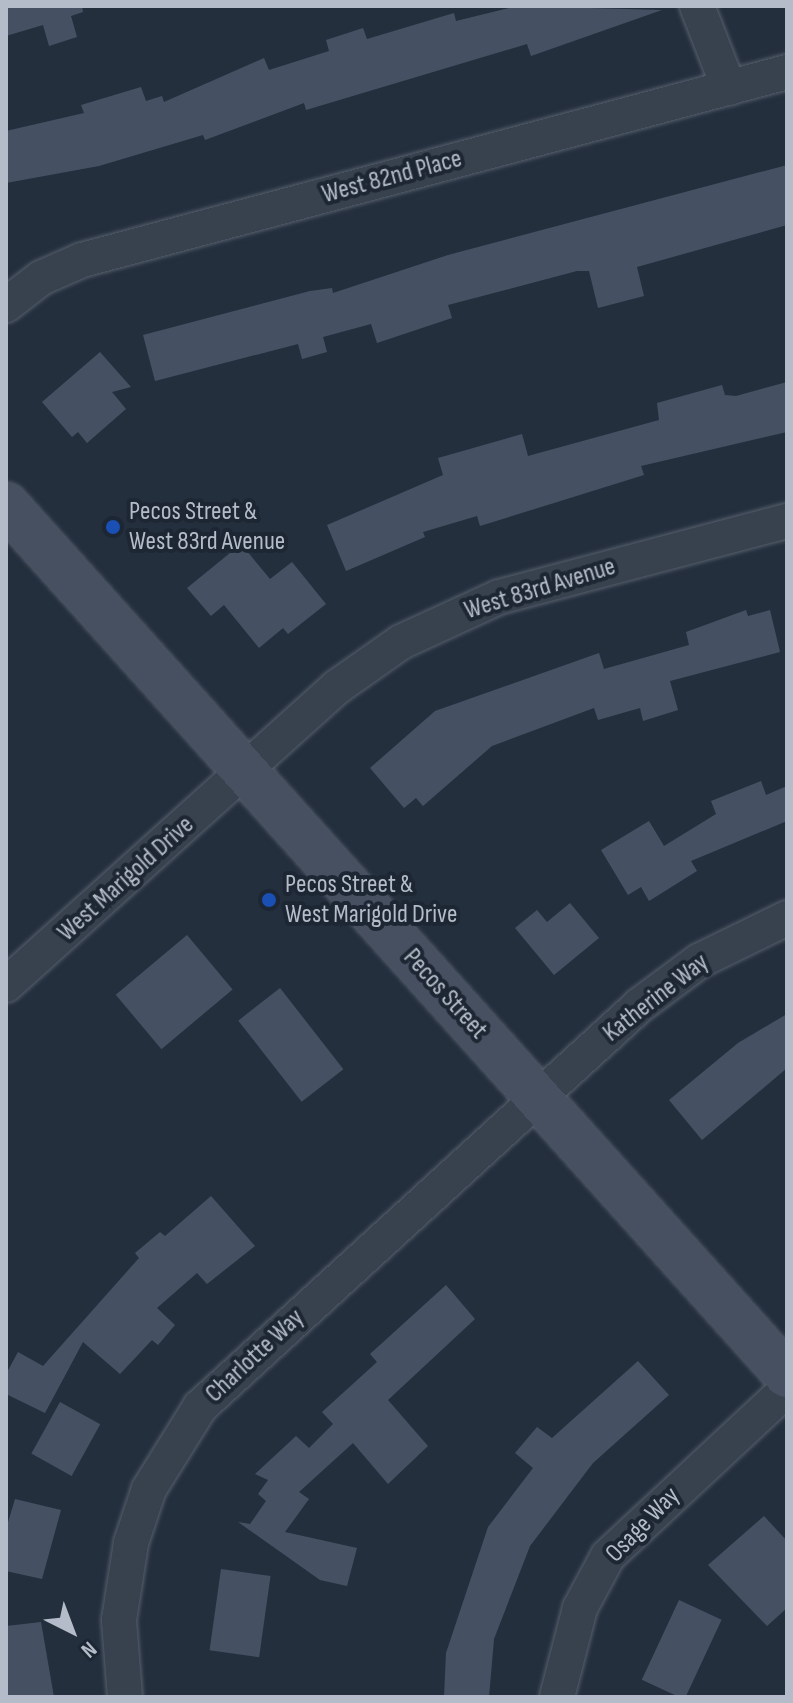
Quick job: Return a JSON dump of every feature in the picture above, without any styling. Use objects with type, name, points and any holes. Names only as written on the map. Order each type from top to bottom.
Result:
[{"type":"main road","name":"Pecos Street","points":[[6,505],[787,1375]]},
{"type":"street","points":[[697,6],[729,88]]},
{"type":"street","name":"West 82nd Place","points":[[6,305],[41,278],[82,260],[787,72]]},
{"type":"street","name":"West 83rd Avenue","points":[[245,772],[359,669],[451,616],[499,597],[787,521]]},
{"type":"street","name":"West Marigold Drive","points":[[6,985],[245,772]]},
{"type":"street","name":"Katherine Way","points":[[538,1098],[640,1005],[699,961],[787,918]]},
{"type":"street","name":"Charlotte Way","points":[[125,1697],[119,1620],[124,1575],[149,1489],[178,1436],[241,1367],[538,1098]]},
{"type":"street","name":"Osage Way","points":[[557,1697],[580,1608],[608,1556],[787,1389]]},
{"type":"building","points":[[6,6],[82,6],[83,12],[71,16],[77,37],[49,46],[43,25],[6,36]]},
{"type":"building","points":[[517,6],[662,10],[531,56],[527,44],[306,110],[304,103],[205,140],[203,135],[99,166],[6,183],[6,131],[84,113],[81,105],[141,87],[146,101],[162,96],[164,102],[264,58],[269,70],[329,51],[326,40],[363,28],[367,39],[454,13],[456,21]]},
{"type":"building","points":[[787,165],[787,225],[637,267],[644,296],[598,308],[589,271],[577,271],[448,305],[452,318],[377,343],[371,324],[323,337],[327,352],[302,359],[298,344],[155,381],[143,335],[310,291],[332,288],[333,293],[448,255]]},
{"type":"building","points":[[100,352],[131,387],[112,392],[126,409],[87,443],[78,432],[72,437],[42,402]]},
{"type":"building","points":[[787,382],[787,432],[641,466],[644,475],[480,526],[477,516],[423,532],[425,537],[346,571],[327,525],[443,475],[438,458],[522,434],[528,456],[659,420],[657,403],[722,385],[725,395],[736,396]]},
{"type":"building","points":[[241,544],[270,579],[292,562],[326,604],[288,634],[283,628],[259,648],[224,605],[211,616],[187,588]]},
{"type":"building","points":[[746,610],[748,616],[770,610],[780,652],[670,681],[678,710],[643,721],[640,708],[598,720],[594,708],[492,746],[423,806],[416,798],[404,808],[370,768],[435,711],[599,653],[604,669],[689,645],[686,632]]},
{"type":"building","points":[[761,781],[766,795],[787,786],[787,821],[691,861],[697,871],[649,901],[641,887],[628,895],[601,850],[649,821],[664,846],[716,814],[711,801]]},
{"type":"building","points":[[570,903],[599,938],[554,975],[515,928],[537,910],[547,922]]},
{"type":"building","points":[[187,935],[233,989],[161,1049],[116,995]]},
{"type":"building","points":[[280,988],[343,1069],[302,1102],[238,1021]]},
{"type":"building","points":[[787,1014],[787,1068],[702,1140],[669,1100],[738,1043]]},
{"type":"building","points":[[211,1196],[255,1246],[207,1284],[197,1273],[157,1308],[175,1325],[158,1345],[152,1340],[120,1374],[83,1342],[45,1413],[6,1394],[6,1374],[18,1352],[43,1366],[139,1258],[135,1253],[160,1232],[165,1236]]},
{"type":"building","points":[[446,1285],[475,1319],[388,1400],[428,1446],[388,1484],[353,1443],[299,1492],[309,1499],[285,1532],[357,1548],[347,1586],[320,1580],[238,1522],[250,1524],[266,1501],[258,1494],[268,1480],[255,1474],[296,1436],[309,1448],[333,1424],[322,1412],[377,1362],[370,1354]]},
{"type":"building","points":[[638,1361],[669,1395],[593,1463],[530,1546],[494,1639],[489,1697],[444,1697],[446,1653],[488,1527],[533,1468],[515,1453],[537,1427],[552,1438]]},
{"type":"building","points":[[60,1402],[100,1424],[72,1476],[31,1454]]},
{"type":"building","points":[[15,1499],[61,1510],[42,1579],[6,1571],[6,1529]]},
{"type":"building","points":[[764,1516],[787,1541],[787,1608],[767,1626],[708,1565]]},
{"type":"building","points":[[221,1569],[271,1576],[259,1657],[210,1650]]},
{"type":"building","points":[[679,1600],[722,1620],[686,1697],[679,1697],[642,1680]]},
{"type":"building","points":[[41,1622],[54,1697],[7,1697],[6,1626]]},
{"type":"place","name":"Pecos Street & West 83rd Avenue","points":[[113,527]]},
{"type":"place","name":"Pecos Street & West Marigold Drive","points":[[269,900]]}]
